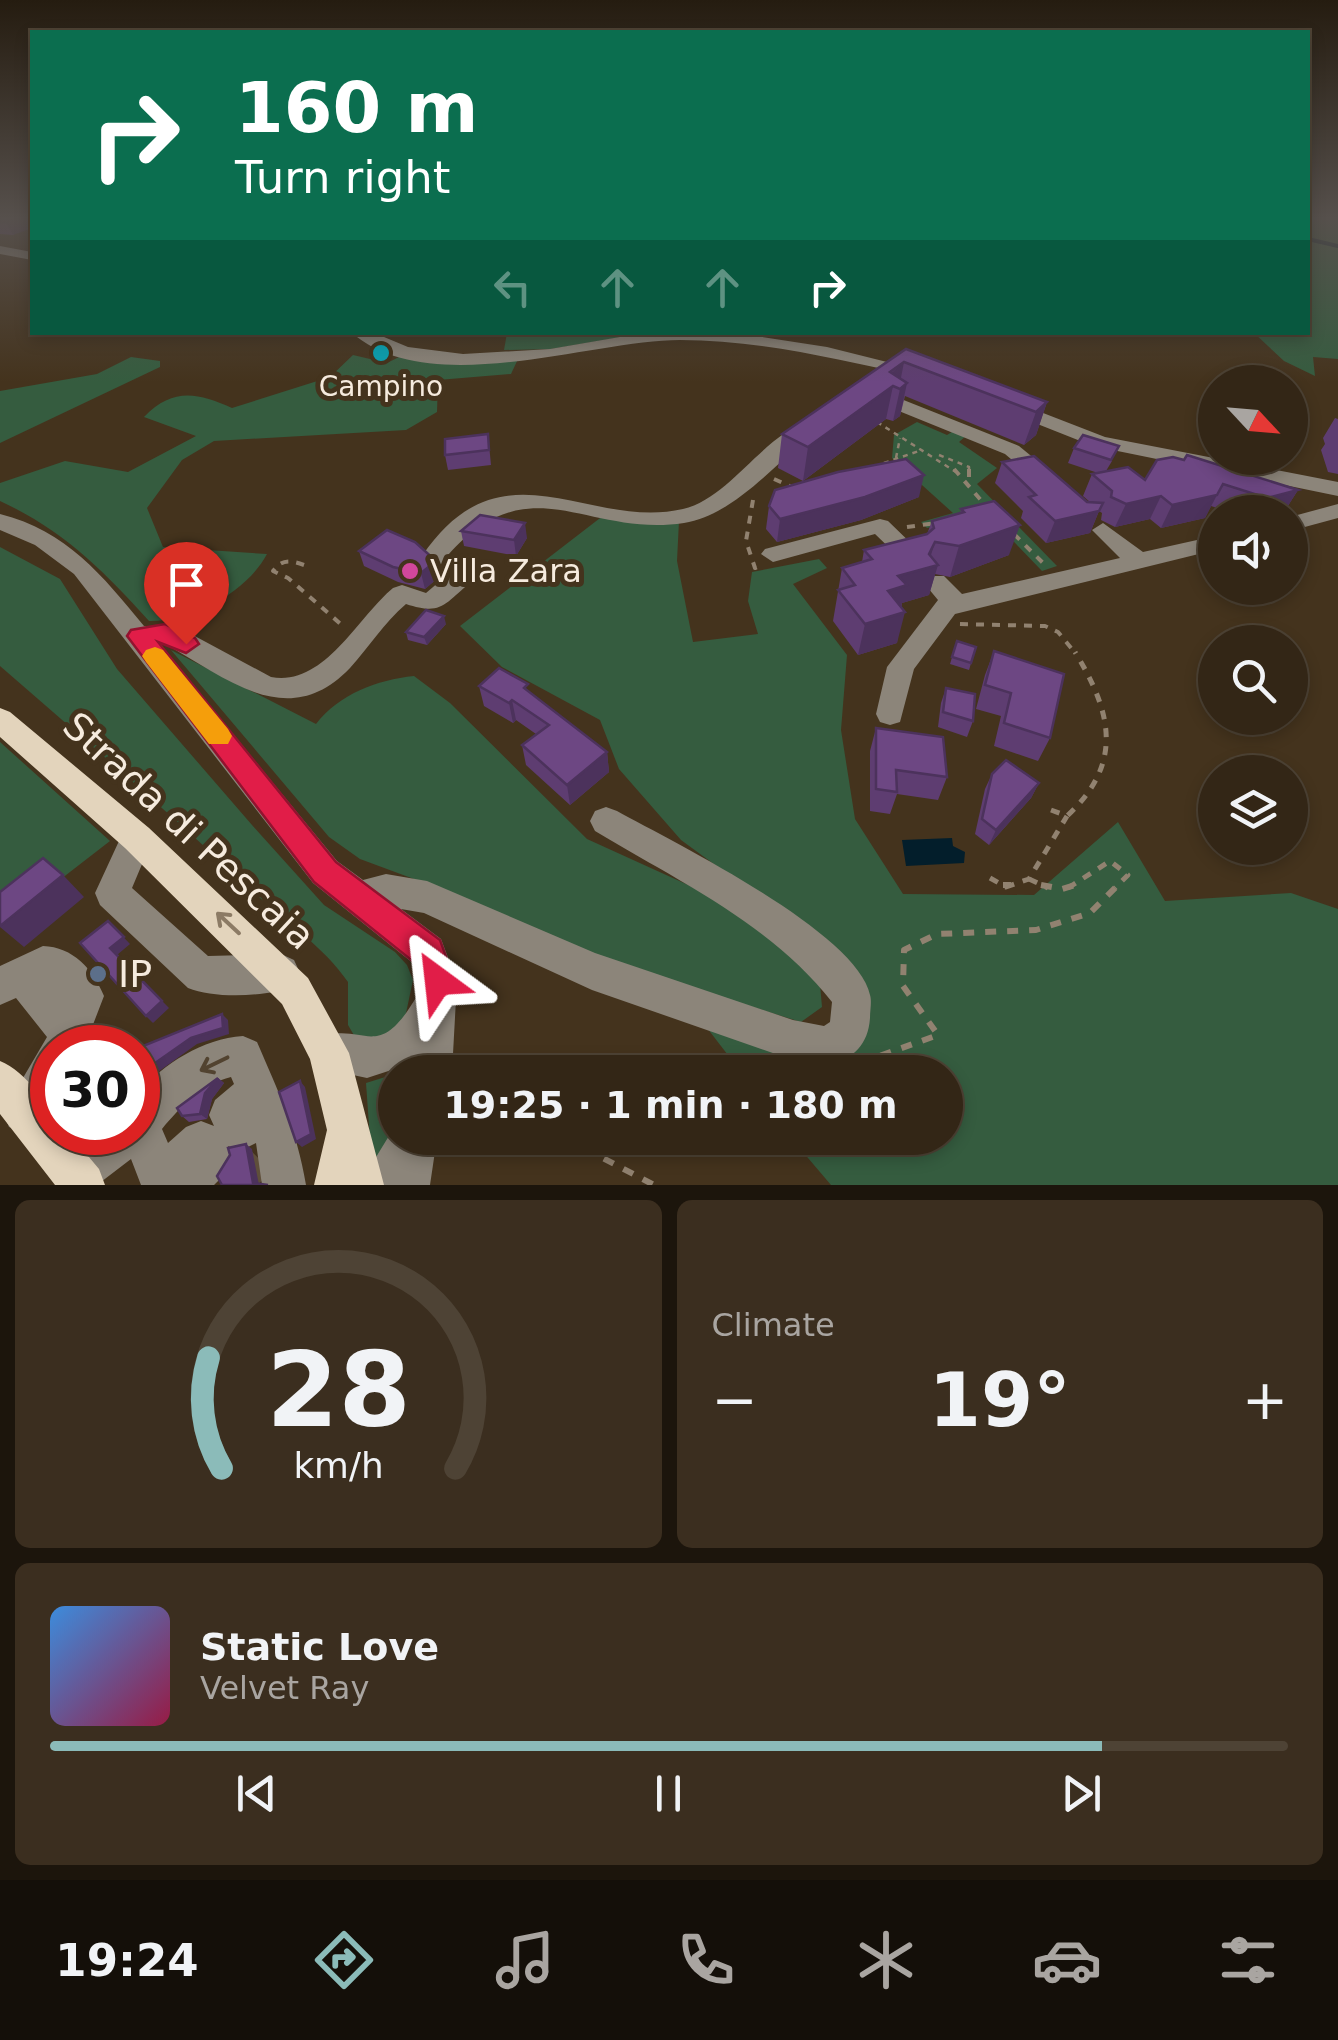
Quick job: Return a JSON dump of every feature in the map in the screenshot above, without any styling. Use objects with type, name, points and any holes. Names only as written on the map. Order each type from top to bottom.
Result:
[{"type":"main road","name":"Strada di Pescaia","points":[[0,720],[138,838],[281,973],[329,1053],[362,1185]]},
{"type":"main road","points":[[12,1096],[79,1180]]},
{"type":"main road","points":[[336,1185],[348,1118]]},
{"type":"street","points":[[364,335],[393,350],[440,357],[557,353],[653,335],[768,338],[939,377]]},
{"type":"street","points":[[876,379],[893,366]]},
{"type":"street","points":[[996,399],[1100,442],[1338,489]]},
{"type":"street","points":[[896,402],[1019,454],[1065,495]]},
{"type":"street","points":[[139,636],[169,634],[265,686],[291,692],[317,682],[402,594],[430,604],[438,600],[462,576],[434,556],[470,522],[498,506],[535,499],[681,516],[713,502],[826,415]]},
{"type":"street","points":[[1308,519],[1338,510]]},
{"type":"street","points":[[0,521],[43,540],[83,568],[325,872],[428,952],[438,971],[435,1055]]},
{"type":"street","points":[[773,554],[880,526],[910,556]]},
{"type":"street","points":[[1103,530],[1140,562]]},
{"type":"street","points":[[890,714],[901,667],[947,610],[1198,547]]},
{"type":"street","points":[[935,582],[947,610]]},
{"type":"street","points":[[355,899],[386,890],[428,897],[592,971],[793,1040],[829,1047],[849,1032],[852,996],[832,965],[750,908],[606,821]]},
{"type":"street","points":[[138,838],[112,892],[200,975],[281,973]]},
{"type":"street","points":[[10,980],[44,1025]]},
{"type":"street","points":[[329,1053],[364,1061],[390,1056],[418,1031],[436,1000]]},
{"type":"street","points":[[160,1101],[230,1057],[247,1060],[230,1150],[160,1132]]},
{"type":"street","points":[[12,1096],[30,1078]]},
{"type":"street","points":[[79,1180],[106,1155]]},
{"type":"street","points":[[381,1185],[403,1155]]},
{"type":"street","points":[[408,1185],[412,1155]]},
{"type":"path","points":[[872,419],[924,449],[968,467],[968,482]]},
{"type":"path","points":[[896,460],[902,436],[911,429]]},
{"type":"path","points":[[880,464],[924,449]]},
{"type":"path","points":[[934,454],[968,482],[988,509],[973,513]]},
{"type":"path","points":[[763,460],[762,469],[777,482],[796,486]]},
{"type":"path","points":[[902,528],[942,521]]},
{"type":"path","points":[[1013,533],[1059,580]]},
{"type":"path","points":[[304,566],[292,560],[279,563],[274,572],[325,608],[357,640]]},
{"type":"path","points":[[947,610],[966,626],[1032,622],[1061,634],[1098,701],[1106,766],[1084,799],[1066,816],[1029,879],[1006,887],[990,878]]},
{"type":"path","points":[[1051,810],[1066,816]]},
{"type":"path","points":[[829,1047],[861,1064],[938,1035],[904,997],[897,969],[904,950],[937,934],[1036,930],[1090,914],[1128,875],[1110,862],[1070,889],[1049,892],[1029,879]]},
{"type":"path","points":[[597,1155],[654,1185]]},
{"type":"green space","points":[[1310,271],[1338,271],[1338,359],[1313,357],[1315,376],[1308,373],[1308,365],[1292,365],[1256,335],[1310,335]]},
{"type":"green space","points":[[507,335],[634,335],[551,349],[504,350]]},
{"type":"green space","points":[[353,355],[387,363],[399,357],[430,362],[518,359],[511,374],[438,380],[437,412],[406,430],[214,441],[182,460],[147,508],[163,547],[267,554],[246,581],[200,610],[149,621],[63,538],[0,501],[0,483],[65,461],[128,472],[196,436],[144,417],[165,401],[197,396],[232,408],[330,377]]},
{"type":"green space","points":[[131,357],[160,361],[160,367],[0,443],[0,391],[97,374]]},
{"type":"green space","points":[[917,422],[947,435],[955,430],[967,435],[959,442],[997,468],[977,484],[1057,566],[1042,571],[988,515],[927,528],[921,522],[953,513],[892,458],[894,435]]},
{"type":"green space","points":[[604,515],[679,521],[677,561],[693,642],[758,634],[748,601],[752,572],[819,559],[827,568],[793,584],[847,655],[841,730],[855,819],[903,894],[1034,895],[1118,822],[1165,901],[1291,893],[1338,909],[1338,1185],[831,1185],[805,1155],[963,1155],[963,1055],[848,1055],[864,1040],[838,955],[681,840],[619,769],[600,720],[502,667],[460,626]]},
{"type":"green space","points":[[0,547],[60,579],[117,669],[252,825],[324,905],[395,952],[407,965],[413,980],[405,1018],[379,1043],[355,1037],[348,1025],[348,982],[328,958],[0,666]]},
{"type":"green space","points":[[171,650],[316,724],[336,704],[360,690],[414,676],[450,703],[587,839],[708,894],[783,945],[820,984],[822,1007],[801,1022],[614,964],[449,892],[360,859],[329,837]]},
{"type":"green space","points":[[0,742],[110,841],[48,889],[0,916]]},
{"type":"green space","points":[[704,1024],[794,1055],[728,1055]]},
{"type":"green space","points":[[378,1079],[378,1155],[385,1155],[381,1159],[371,1153],[366,1083]]},
{"type":"water","points":[[952,838],[953,846],[965,852],[964,863],[906,866],[902,840]]},
{"type":"building","points":[[906,349],[1047,402],[1036,412],[904,362],[890,372],[907,383],[900,389],[893,386],[808,447],[782,434]]},
{"type":"building","points":[[488,434],[489,450],[445,455],[445,439]]},
{"type":"building","points":[[1083,435],[1119,446],[1111,460],[1074,448]]},
{"type":"building","points":[[1187,455],[1198,458],[1198,475],[1250,475],[1298,490],[1258,495],[1223,484],[1217,495],[1198,495],[1198,499],[1172,505],[1161,496],[1126,504],[1111,497],[1112,491],[1092,474],[1128,467],[1145,480],[1157,460],[1184,460]]},
{"type":"building","points":[[1034,456],[1087,502],[1103,503],[1099,511],[1055,521],[1029,497],[1036,495],[1002,462]]},
{"type":"building","points":[[906,459],[924,475],[865,497],[780,519],[769,506],[775,490],[838,472]]},
{"type":"building","points":[[994,501],[1020,525],[959,546],[935,542],[929,554],[938,565],[898,576],[907,585],[888,591],[905,612],[865,624],[838,590],[855,585],[842,568],[872,559],[864,550],[927,534],[934,528],[932,521]]},
{"type":"building","points":[[480,515],[525,523],[514,540],[461,531]]},
{"type":"building","points":[[387,530],[415,542],[436,561],[421,573],[393,567],[359,551]]},
{"type":"building","points":[[426,610],[444,616],[424,637],[406,632]]},
{"type":"building","points":[[957,641],[976,647],[971,663],[952,657]]},
{"type":"building","points":[[994,651],[1064,674],[1050,738],[1004,723],[1011,693],[985,685]]},
{"type":"building","points":[[499,668],[528,684],[524,688],[607,752],[567,785],[522,745],[549,725],[512,700],[509,703],[479,686]]},
{"type":"building","points":[[946,688],[975,694],[973,721],[943,712]]},
{"type":"building","points":[[876,728],[943,737],[947,777],[896,770],[897,792],[876,789]]},
{"type":"building","points":[[1006,760],[1039,783],[996,830],[982,819],[992,774]]},
{"type":"building","points":[[43,858],[63,875],[0,926],[0,892]]},
{"type":"building","points":[[108,921],[124,937],[110,948],[162,1001],[146,1016],[80,943]]},
{"type":"building","points":[[222,1014],[223,1028],[191,1038],[160,1060],[160,1039]]},
{"type":"building","points":[[218,1078],[205,1093],[200,1114],[182,1116],[177,1108]]},
{"type":"building","points":[[300,1081],[311,1134],[296,1142],[279,1092]]},
{"type":"building","points":[[246,1144],[253,1183],[268,1185],[222,1185],[217,1176],[230,1155],[228,1148]]},
{"type":"tunnel","points":[[230,1185],[258,1157]]},
{"type":"slow traffic","points":[[155,656],[218,736]]},
{"type":"place","name":"Campino","points":[[381,353]]},
{"type":"place","name":"Villa Zara","points":[[410,571]]},
{"type":"place","name":"IP","points":[[98,974]]},
{"type":"route","points":[[186,644],[165,633],[139,636],[325,872],[428,952],[438,971],[438,981]]}]
